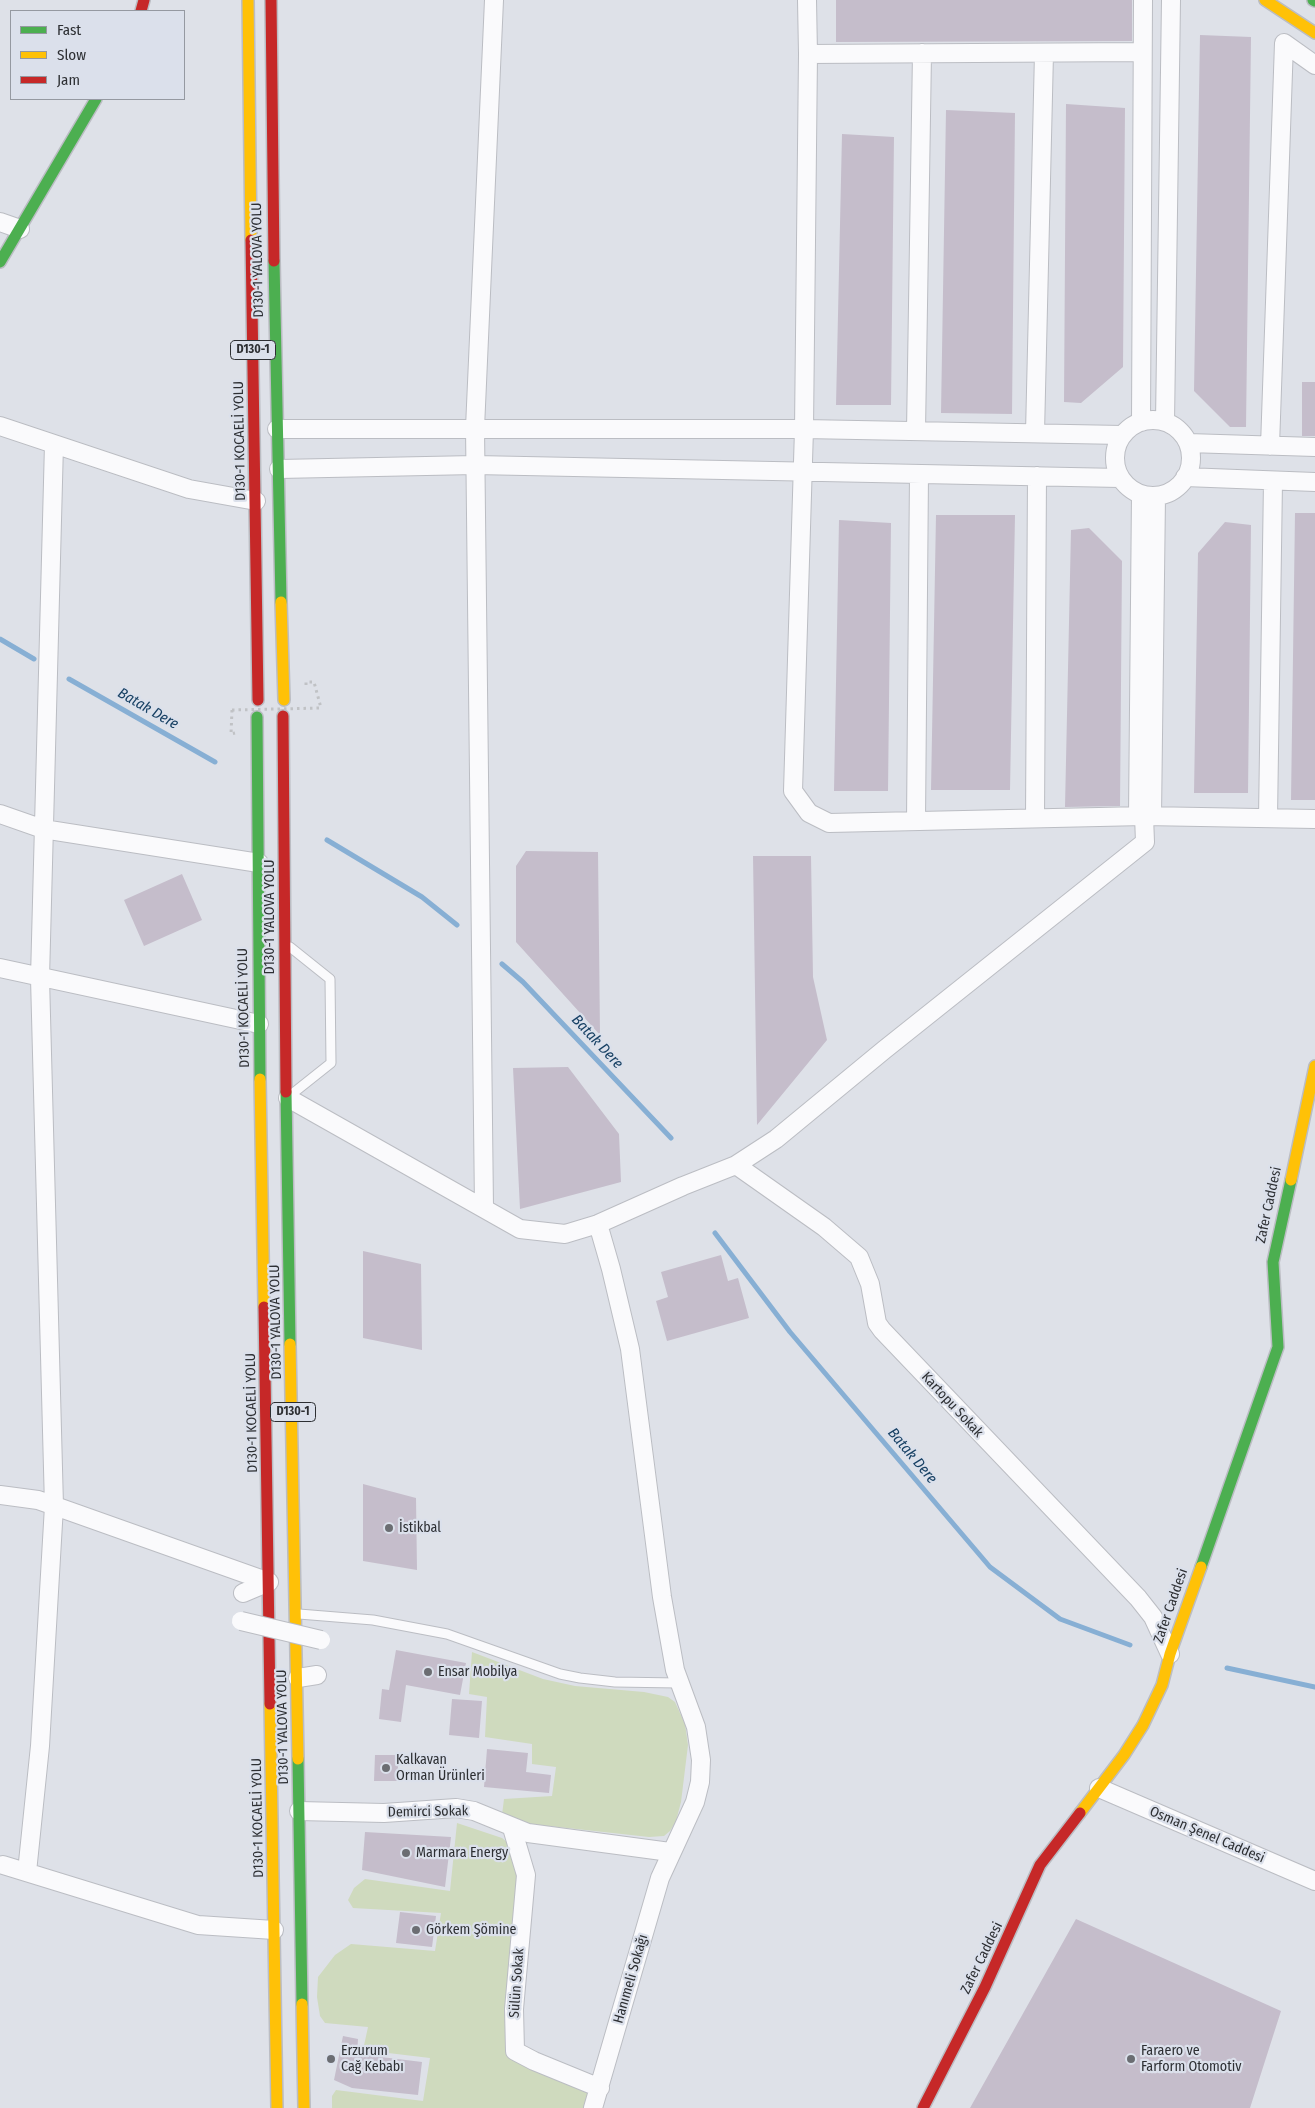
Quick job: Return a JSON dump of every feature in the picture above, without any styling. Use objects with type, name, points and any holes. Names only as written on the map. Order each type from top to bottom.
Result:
[{"type":"main road","name":"D130-1 KOCAELİ YOLU","points":[[248,0],[258,700]]},
{"type":"main road","name":"D130-1 YALOVA YOLU","points":[[271,0],[277,429],[284,700]]},
{"type":"main road","points":[[272,66],[280,0]]},
{"type":"main road","points":[[1265,0],[1315,33]]},
{"type":"main road","points":[[236,9],[248,71]]},
{"type":"main road","points":[[0,262],[95,100]]},
{"type":"main road","name":"D130-1 YALOVA YOLU","points":[[283,716],[304,2108]]},
{"type":"main road","name":"D130-1 KOCAELİ YOLU","points":[[257,717],[259,1024],[277,2108]]},
{"type":"main road","name":"Zafer Caddesi","points":[[923,2108],[985,1987],[1040,1865],[1124,1755],[1156,1701],[1168,1668],[1170,1654],[1278,1347],[1273,1262],[1315,1066]]},
{"type":"street","points":[[484,1208],[475,428],[494,0]]},
{"type":"street","points":[[807,0],[804,429],[792,791],[809,813],[830,822],[1145,816],[1315,819]]},
{"type":"street","points":[[1141,422],[1142,52],[1144,0]]},
{"type":"street","points":[[1165,422],[1172,0]]},
{"type":"street","points":[[1270,446],[1284,43],[1315,65]]},
{"type":"street","points":[[808,54],[1142,52]]},
{"type":"street","points":[[916,431],[922,53]]},
{"type":"street","points":[[1035,433],[1044,53]]},
{"type":"street","points":[[0,222],[20,228]]},
{"type":"street","points":[[1153,420],[1165,422],[1182,434],[1188,443],[1190,460],[1185,477],[1178,487],[1167,493],[1148,495],[1129,488],[1120,478],[1115,464],[1116,448],[1122,435],[1131,427],[1141,422],[1153,420]]},
{"type":"street","points":[[0,426],[189,489],[256,501]]},
{"type":"street","points":[[277,429],[804,429],[1122,435]]},
{"type":"street","points":[[1188,443],[1315,447]]},
{"type":"street","points":[[27,1872],[40,1746],[54,1506],[40,978],[54,444]]},
{"type":"street","points":[[279,469],[475,465],[1120,478]]},
{"type":"street","points":[[916,821],[919,474]]},
{"type":"street","points":[[1035,818],[1037,476]]},
{"type":"street","points":[[1185,477],[1315,482]]},
{"type":"street","points":[[1268,818],[1273,480]]},
{"type":"street","points":[[288,1098],[520,1229],[565,1234],[598,1224],[683,1186],[736,1166],[790,1129],[884,1050],[1145,842],[1148,495]]},
{"type":"street","points":[[0,814],[43,829],[258,863]]},
{"type":"street","points":[[0,968],[259,1024]]},
{"type":"street","name":"Kartopu Sokak","points":[[736,1166],[824,1227],[859,1257],[870,1284],[878,1322],[882,1330],[1138,1598],[1153,1617],[1170,1654]]},
{"type":"street","name":"Hanımeli Sokağı","points":[[593,2108],[655,1895],[670,1852],[687,1823],[700,1782],[701,1760],[696,1727],[678,1683],[662,1598],[630,1349],[612,1269],[598,1224]]},
{"type":"street","points":[[0,1495],[38,1500],[268,1582]]},
{"type":"street","points":[[242,1593],[268,1582]]},
{"type":"street","points":[[241,1621],[321,1640]]},
{"type":"street","points":[[298,1678],[317,1675]]},
{"type":"street","name":"Osman Şenel Caddesi","points":[[1100,1788],[1315,1881]]},
{"type":"street","name":"Demirci Sokak","points":[[299,1811],[384,1813],[456,1808],[474,1811],[528,1833],[670,1852]]},
{"type":"street","name":"Sülün Sokak","points":[[512,1828],[526,1875],[514,2009],[515,2051],[534,2061],[600,2088]]},
{"type":"street","points":[[1,1869],[27,1872],[198,1925],[274,1930]]},
{"type":"lane","points":[[285,943],[330,979],[330,1063],[288,1098]]},
{"type":"lane","points":[[296,1613],[373,1620],[447,1634],[560,1674],[580,1678],[615,1682],[678,1683]]},
{"type":"path","points":[[232,710],[321,708],[314,682],[306,682],[305,691]]},
{"type":"green space","points":[[472,1652],[543,1679],[575,1686],[644,1692],[668,1697],[675,1702],[685,1724],[688,1745],[681,1802],[676,1821],[670,1831],[664,1836],[649,1837],[549,1826],[530,1827],[502,1815],[504,1799],[552,1796],[556,1767],[532,1764],[532,1744],[485,1737],[487,1697],[469,1694]]},
{"type":"green space","points":[[457,1823],[502,1838],[512,1846],[519,1860],[520,1900],[505,2038],[509,2051],[589,2093],[585,2108],[332,2108],[332,2096],[336,2090],[423,2101],[430,2058],[363,2050],[368,2027],[325,2023],[320,2016],[317,1997],[318,1977],[335,1955],[351,1944],[435,1951],[441,1913],[353,1908],[348,1900],[354,1888],[365,1879],[450,1891]]},
{"type":"building","points":[[836,0],[1132,0],[1132,41],[836,42]]},
{"type":"building","points":[[1200,35],[1251,37],[1246,427],[1230,427],[1194,391]]},
{"type":"building","points":[[1066,104],[1125,108],[1123,367],[1081,403],[1064,402]]},
{"type":"building","points":[[946,110],[1015,113],[1012,414],[941,413]]},
{"type":"building","points":[[842,134],[894,137],[891,405],[836,405]]},
{"type":"building","points":[[1302,382],[1315,382],[1315,436],[1302,436]]},
{"type":"building","points":[[1295,513],[1315,513],[1315,800],[1291,800]]},
{"type":"building","points":[[936,515],[1015,515],[1010,790],[931,790]]},
{"type":"building","points":[[839,520],[891,523],[888,791],[834,791]]},
{"type":"building","points":[[1225,522],[1251,525],[1248,793],[1194,793],[1198,553]]},
{"type":"building","points":[[1089,528],[1122,561],[1120,806],[1065,807],[1071,530]]},
{"type":"building","points":[[526,851],[598,852],[600,1035],[516,942],[516,866]]},
{"type":"building","points":[[753,856],[811,856],[813,977],[827,1040],[757,1125]]},
{"type":"building","points":[[182,874],[202,920],[144,946],[124,900]]},
{"type":"building","points":[[568,1067],[619,1134],[621,1182],[520,1209],[513,1068]]},
{"type":"building","points":[[363,1251],[421,1264],[422,1350],[363,1338]]},
{"type":"building","points":[[721,1255],[728,1281],[738,1278],[749,1318],[667,1341],[656,1301],[668,1297],[661,1272]]},
{"type":"building","points":[[363,1484],[416,1498],[417,1570],[363,1561]]},
{"type":"building","name":"Ensar Mobilya","points":[[396,1650],[466,1663],[460,1695],[406,1685],[401,1722],[379,1719],[382,1689],[389,1690]]},
{"type":"building","points":[[452,1699],[482,1701],[479,1738],[449,1735]]},
{"type":"building","points":[[487,1749],[528,1753],[526,1772],[551,1775],[549,1793],[484,1787]]},
{"type":"building","name":"Kalkavan Orman Ürünleri","points":[[375,1755],[398,1755],[398,1781],[374,1781]]},
{"type":"building","name":"Marmara Energy","points":[[365,1832],[451,1837],[445,1887],[362,1870]]},
{"type":"building","name":"Görkem Şömine","points":[[400,1912],[436,1916],[432,1947],[396,1943]]},
{"type":"building","name":"Faraero ve Farform Otomotiv","points":[[1076,1919],[1281,2011],[1250,2108],[970,2108]]},
{"type":"building","points":[[343,2036],[358,2039],[357,2054],[422,2062],[418,2095],[352,2088],[334,2080]]},
{"type":"waterway","name":"Batak Dere","points":[[0,639],[34,659]]},
{"type":"waterway","name":"Batak Dere","points":[[69,679],[215,762]]},
{"type":"waterway","name":"Batak Dere","points":[[327,840],[422,897],[457,925]]},
{"type":"waterway","name":"Batak Dere","points":[[502,964],[523,982],[671,1138]]},
{"type":"waterway","name":"Batak Dere","points":[[715,1233],[790,1332],[990,1567],[1060,1619],[1130,1645]]},
{"type":"waterway","name":"Batak Dere","points":[[1227,1668],[1315,1687]]},
{"type":"traffic: fast","points":[[0,262],[95,100]]},
{"type":"traffic: fast","points":[[274,261],[281,602]]},
{"type":"traffic: fast","points":[[257,717],[260,1079]]},
{"type":"traffic: fast","points":[[286,1092],[290,1344]]},
{"type":"traffic: fast","points":[[1201,1567],[1278,1347],[1273,1262],[1291,1180]]},
{"type":"traffic: fast","points":[[298,1759],[302,2004]]},
{"type":"traffic: slow","points":[[248,0],[251,240]]},
{"type":"traffic: slow","points":[[1265,0],[1315,33]]},
{"type":"traffic: slow","points":[[281,602],[284,700]]},
{"type":"traffic: slow","points":[[1291,1180],[1315,1066]]},
{"type":"traffic: slow","points":[[260,1079],[264,1307]]},
{"type":"traffic: slow","points":[[290,1344],[298,1759]]},
{"type":"traffic: slow","points":[[1080,1813],[1124,1755],[1143,1725],[1162,1685],[1170,1654],[1201,1567]]},
{"type":"traffic: slow","points":[[270,1704],[277,2108]]},
{"type":"traffic: slow","points":[[302,2004],[304,2108]]},
{"type":"traffic: jam","points":[[141,10],[144,0]]},
{"type":"traffic: jam","points":[[271,0],[274,261]]},
{"type":"traffic: jam","points":[[251,240],[258,700]]},
{"type":"traffic: jam","points":[[283,716],[286,1092]]},
{"type":"traffic: jam","points":[[264,1307],[270,1704]]},
{"type":"traffic: jam","points":[[923,2108],[985,1987],[1040,1865],[1080,1813]]},
{"type":"place","name":"İstikbal","points":[[389,1528]]},
{"type":"place","name":"Ensar Mobilya","points":[[428,1672]]},
{"type":"place","name":"Kalkavan Orman Ürünleri","points":[[386,1768]]},
{"type":"place","name":"Marmara Energy","points":[[406,1853]]},
{"type":"place","name":"Görkem Şömine","points":[[416,1930]]},
{"type":"place","name":"Erzurum Cağ Kebabı","points":[[331,2059]]},
{"type":"place","name":"Faraero ve Farform Otomotiv","points":[[1131,2059]]}]
